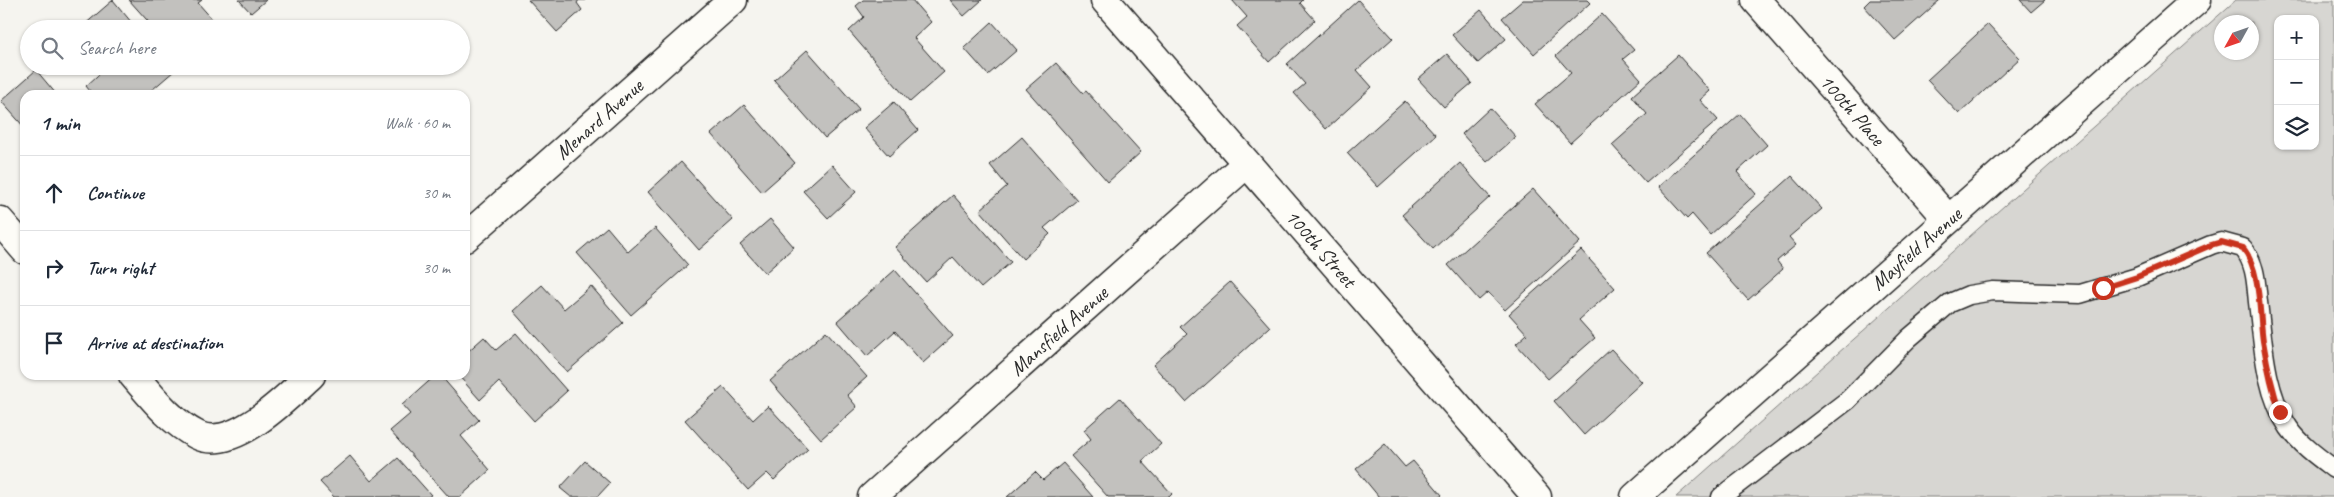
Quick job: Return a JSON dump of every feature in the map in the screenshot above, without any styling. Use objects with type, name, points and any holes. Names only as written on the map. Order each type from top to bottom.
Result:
[{"type":"street","name":"Menard Avenue","points":[[470,234],[733,0]]},
{"type":"street","name":"100th Street","points":[[1105,0],[1537,497]]},
{"type":"street","name":"100th Place","points":[[1756,0],[1948,219]]},
{"type":"street","name":"Mayfield Avenue","points":[[1635,497],[2196,0]]},
{"type":"street","name":"Mansfield Avenue","points":[[872,497],[1246,164]]},
{"type":"street","points":[[0,221],[20,244]]},
{"type":"street","points":[[138,380],[178,423],[199,436],[215,439],[237,433],[253,424],[305,380]]},
{"type":"lane","points":[[1721,497],[1848,400],[1909,338],[1950,304],[1969,295],[1993,291],[2080,294],[2137,277],[2221,242],[2243,248],[2253,265],[2272,389],[2280,412],[2300,441],[2334,469]]},
{"type":"shaded area","points":[[2236,0],[2334,0],[2334,497],[1676,497],[2214,20],[2214,60],[2259,60],[2259,15],[2219,15]]},
{"type":"building","points":[[113,0],[130,20],[90,20]]},
{"type":"building","points":[[129,0],[202,0],[198,3],[213,20],[147,20]]},
{"type":"building","points":[[239,0],[266,0],[251,13]]},
{"type":"building","points":[[528,0],[579,0],[577,3],[582,10],[557,32]]},
{"type":"building","points":[[863,0],[912,0],[931,22],[914,38],[944,72],[910,102],[849,31],[864,17],[856,6]]},
{"type":"building","points":[[950,0],[982,0],[964,16]]},
{"type":"building","points":[[1232,0],[1303,0],[1300,3],[1315,20],[1269,62],[1237,26],[1247,17]]},
{"type":"building","points":[[1358,0],[1393,38],[1357,70],[1372,87],[1326,129],[1294,93],[1305,84],[1287,64]]},
{"type":"building","points":[[1523,0],[1587,0],[1590,3],[1534,54],[1502,18]]},
{"type":"building","points":[[1870,0],[1940,0],[1895,40],[1864,6]]},
{"type":"building","points":[[2020,0],[2045,0],[2031,12]]},
{"type":"building","points":[[1481,10],[1506,39],[1478,63],[1452,35]]},
{"type":"building","points":[[1602,14],[1634,50],[1623,59],[1641,79],[1570,143],[1535,104],[1571,73],[1556,56]]},
{"type":"building","points":[[992,22],[1017,50],[988,75],[964,48]]},
{"type":"building","points":[[1988,24],[2020,58],[1959,114],[1927,80]]},
{"type":"building","points":[[807,50],[859,109],[825,138],[774,80]]},
{"type":"building","points":[[1447,54],[1472,83],[1444,107],[1418,79]]},
{"type":"building","points":[[1678,55],[1710,91],[1700,100],[1718,120],[1646,183],[1612,145],[1647,114],[1632,96]]},
{"type":"building","points":[[1056,63],[1083,93],[1086,91],[1141,152],[1108,182],[1026,89]]},
{"type":"building","points":[[30,75],[40,75],[53,90],[20,90],[20,122],[1,101]]},
{"type":"building","points":[[98,75],[169,75],[152,90],[89,90],[86,86]]},
{"type":"building","points":[[1405,101],[1436,135],[1378,187],[1347,153]]},
{"type":"building","points":[[894,102],[918,130],[889,156],[864,128]]},
{"type":"building","points":[[744,105],[795,163],[762,192],[711,134]]},
{"type":"building","points":[[1490,108],[1516,137],[1487,162],[1462,134]]},
{"type":"building","points":[[1740,114],[1767,145],[1737,172],[1756,194],[1710,235],[1692,214],[1687,219],[1658,187]]},
{"type":"building","points":[[1022,137],[1077,200],[1044,228],[1050,234],[1023,259],[980,210],[1007,186],[990,165]]},
{"type":"building","points":[[681,162],[733,220],[699,250],[648,192]]},
{"type":"building","points":[[1460,163],[1490,197],[1433,249],[1402,215]]},
{"type":"building","points":[[832,165],[856,192],[828,218],[803,191]]},
{"type":"building","points":[[1792,176],[1822,209],[1789,237],[1796,245],[1777,261],[1783,269],[1748,300],[1706,253]]},
{"type":"building","points":[[1533,189],[1580,242],[1505,310],[1488,292],[1479,300],[1448,265]]},
{"type":"building","points":[[953,195],[1011,262],[981,288],[953,257],[926,282],[895,247]]},
{"type":"building","points":[[770,219],[794,247],[765,273],[740,245]]},
{"type":"building","points":[[607,227],[628,252],[655,228],[688,265],[631,315],[577,253]]},
{"type":"building","points":[[1581,250],[1615,288],[1579,320],[1595,338],[1548,379],[1516,344],[1527,334],[1509,314]]},
{"type":"building","points":[[895,270],[953,336],[923,363],[895,331],[867,356],[837,321]]},
{"type":"building","points":[[1230,282],[1270,327],[1186,402],[1153,365],[1187,334],[1180,327]]},
{"type":"building","points":[[542,285],[564,309],[591,286],[623,323],[567,372],[513,311]]},
{"type":"building","points":[[826,331],[867,377],[847,395],[857,407],[821,439],[770,381]]},
{"type":"building","points":[[516,333],[567,391],[534,421],[499,382],[480,400],[462,380],[470,380],[470,350],[484,337],[496,350]]},
{"type":"building","points":[[1611,349],[1642,382],[1584,435],[1554,401]]},
{"type":"building","points":[[430,380],[444,380],[479,420],[461,436],[490,470],[460,497],[449,497],[390,431],[410,414],[402,405]]},
{"type":"building","points":[[723,387],[753,420],[768,406],[808,449],[774,480],[767,473],[748,490],[685,420]]},
{"type":"building","points":[[1120,398],[1161,444],[1142,461],[1172,494],[1169,497],[1108,497],[1071,456],[1091,439],[1084,430]]},
{"type":"building","points":[[1385,444],[1405,467],[1413,461],[1442,495],[1440,497],[1379,497],[1356,469]]},
{"type":"building","points":[[350,456],[371,481],[398,458],[431,495],[428,497],[334,497],[320,482]]},
{"type":"building","points":[[585,461],[610,483],[597,497],[571,497],[560,488]]},
{"type":"building","points":[[1063,463],[1093,497],[1007,497],[1035,472],[1043,480]]},
{"type":"route","points":[[2103,288],[2137,277],[2221,242],[2243,248],[2253,265],[2263,341],[2272,389],[2280,412]]}]
